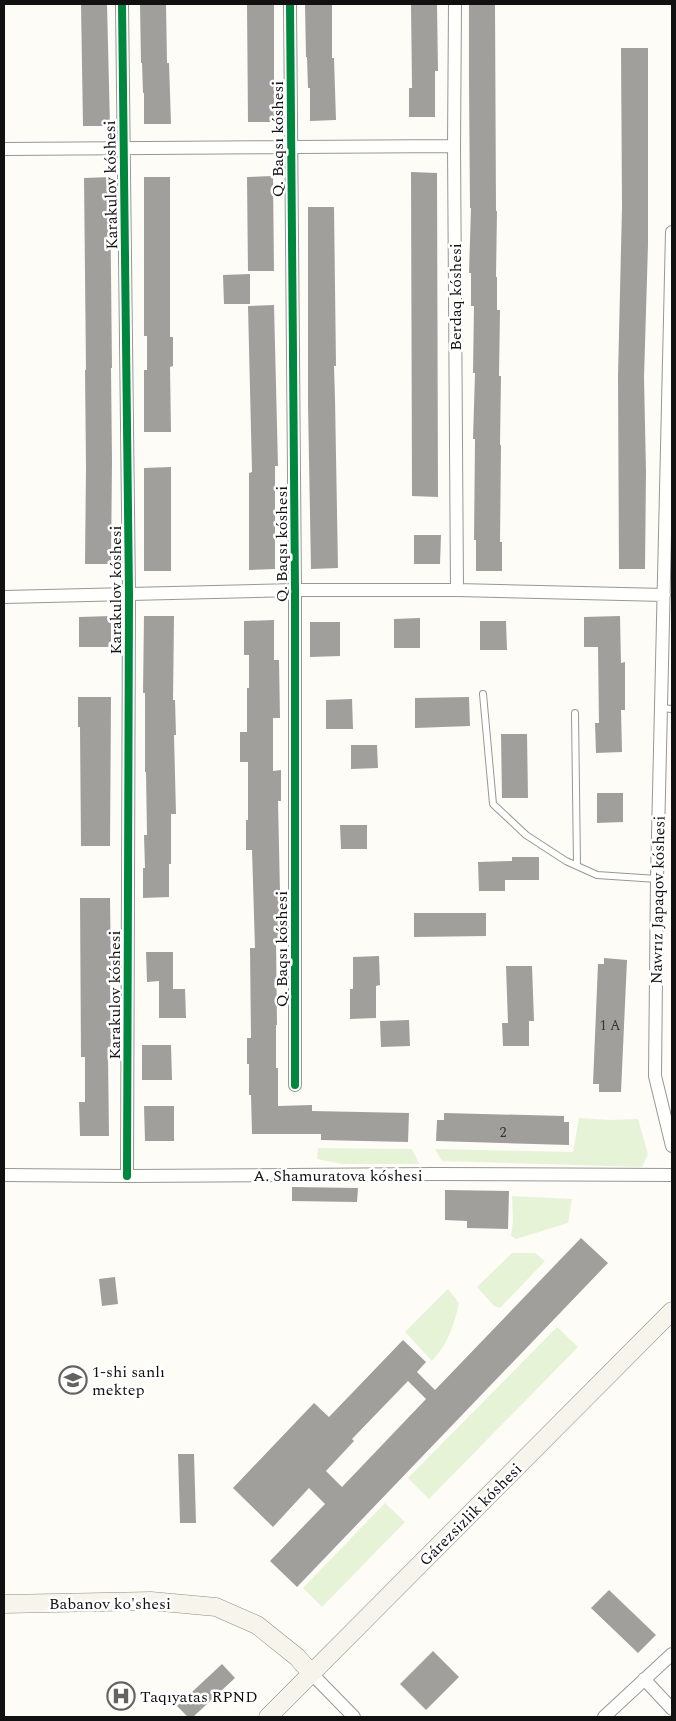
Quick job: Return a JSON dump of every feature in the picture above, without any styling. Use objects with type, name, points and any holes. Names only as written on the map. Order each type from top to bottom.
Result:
[{"type":"street","name":"Karakulov kóshesi","points":[[122,4],[129,594],[127,1176]]},
{"type":"street","name":"Q. Baqsı kóshesi","points":[[290,4],[295,590],[295,1085]]},
{"type":"street","name":"Berdaq kóshesi","points":[[455,4],[457,590]]},
{"type":"street","points":[[4,149],[454,146]]},
{"type":"street","name":"Nawrız Japaqov kóshesi","points":[[672,232],[668,553],[664,595],[667,709],[657,879],[655,1076],[672,1146]]},
{"type":"street","points":[[4,597],[295,590],[457,590],[664,595]]},
{"type":"street","name":"A. Shamuratova kóshesi","points":[[4,1175],[672,1175]]},
{"type":"street","name":"Gárezsizlik kóshesi","points":[[268,1717],[672,1312]]},
{"type":"street","name":"Babanov ko'shesi","points":[[4,1604],[151,1601],[216,1607],[257,1625],[296,1657],[311,1673]]},
{"type":"street","points":[[604,1717],[672,1654]]},
{"type":"street","points":[[311,1673],[354,1717]]},
{"type":"street","points":[[644,1679],[672,1709]]},
{"type":"lane","points":[[483,694],[493,804],[526,834],[566,861],[597,875],[657,879]]},
{"type":"lane","points":[[575,714],[577,866]]},
{"type":"green space","points":[[579,1118],[638,1119],[648,1154],[642,1167],[442,1161],[435,1149],[573,1152]]},
{"type":"green space","points":[[318,1148],[412,1149],[419,1164],[342,1164],[317,1159]]},
{"type":"green space","points":[[512,1196],[572,1199],[568,1223],[516,1239],[511,1236],[513,1221]]},
{"type":"green space","points":[[512,1253],[535,1253],[545,1261],[500,1308],[494,1306],[477,1287]]},
{"type":"green space","points":[[448,1289],[459,1303],[450,1334],[438,1355],[432,1361],[405,1332]]},
{"type":"green space","points":[[557,1327],[578,1347],[429,1499],[408,1478]]},
{"type":"green space","points":[[385,1503],[405,1522],[322,1607],[303,1588]]},
{"type":"building","points":[[81,4],[107,4],[110,126],[83,126]]},
{"type":"building","points":[[140,4],[166,4],[171,124],[144,124]]},
{"type":"building","points":[[247,4],[274,4],[274,122],[248,122]]},
{"type":"building","points":[[305,4],[332,4],[332,58],[334,58],[336,120],[310,121]]},
{"type":"building","points":[[411,4],[437,4],[438,71],[435,71],[435,117],[409,117],[409,88],[412,88]]},
{"type":"building","points":[[469,4],[495,4],[496,277],[497,310],[500,310],[500,542],[502,542],[502,571],[476,571],[476,540],[474,540],[475,439],[473,439],[475,373],[473,373],[474,306],[471,306],[471,273],[469,273],[471,208]]},
{"type":"building","points":[[621,48],[648,48],[648,245],[644,378],[646,472],[645,569],[619,569],[618,376],[622,207]]},
{"type":"building","points":[[411,172],[437,173],[438,497],[412,496]]},
{"type":"building","points":[[273,176],[274,271],[248,271],[247,177]]},
{"type":"building","points":[[110,177],[112,368],[111,564],[85,564],[86,370],[84,178]]},
{"type":"building","points":[[144,177],[170,177],[170,337],[173,337],[173,366],[170,367],[171,432],[144,432],[144,370],[147,370],[147,336],[144,336]]},
{"type":"building","points":[[308,207],[334,207],[336,366],[334,366],[338,568],[311,569],[308,404]]},
{"type":"building","points":[[250,274],[250,304],[224,304],[223,275]]},
{"type":"building","points":[[274,305],[278,466],[275,466],[275,569],[249,570],[249,473],[252,472],[248,306]]},
{"type":"building","points":[[171,467],[171,571],[144,571],[144,468]]},
{"type":"building","points":[[414,535],[441,535],[440,564],[414,564]]},
{"type":"building","points":[[111,616],[111,647],[79,647],[79,617]]},
{"type":"building","points":[[144,616],[174,616],[173,700],[175,700],[176,735],[174,735],[176,814],[171,814],[169,897],[143,898],[143,868],[145,868],[144,835],[147,835],[145,693],[143,693]]},
{"type":"building","points":[[620,616],[621,663],[625,662],[625,710],[621,710],[622,752],[596,753],[595,723],[599,723],[598,647],[584,647],[584,617]]},
{"type":"building","points":[[420,618],[420,648],[394,648],[394,619]]},
{"type":"building","points":[[274,620],[274,660],[279,660],[280,718],[273,718],[273,771],[281,770],[281,801],[278,801],[281,938],[276,938],[276,1068],[278,1068],[278,1106],[312,1105],[312,1111],[409,1113],[408,1142],[321,1140],[321,1134],[252,1134],[247,1038],[251,1038],[250,948],[255,948],[252,850],[246,850],[248,762],[240,762],[240,732],[247,732],[247,688],[249,688],[249,655],[244,655],[244,621]]},
{"type":"building","points":[[480,621],[506,621],[507,650],[480,650]]},
{"type":"building","points":[[310,622],[340,622],[340,656],[310,657]]},
{"type":"building","points":[[78,697],[111,697],[110,846],[81,846]]},
{"type":"building","points":[[469,697],[470,726],[415,728],[415,698]]},
{"type":"building","points":[[352,699],[353,729],[326,729],[326,700]]},
{"type":"building","points":[[501,734],[527,734],[528,798],[502,798]]},
{"type":"building","points":[[351,745],[377,745],[378,768],[351,769]]},
{"type":"building","points":[[597,793],[623,793],[623,822],[597,823]]},
{"type":"building","points":[[340,825],[367,825],[367,849],[341,849]]},
{"type":"building","points":[[512,857],[539,857],[539,880],[505,880],[505,891],[479,891],[478,862],[512,861]]},
{"type":"building","points":[[80,898],[110,898],[111,1056],[108,1056],[109,1136],[80,1136],[79,1102],[85,1102],[85,1057],[81,1057]]},
{"type":"building","points":[[414,913],[486,913],[486,936],[414,937]]},
{"type":"building","points":[[146,952],[173,952],[173,989],[185,989],[186,1018],[159,1018],[159,981],[147,982]]},
{"type":"building","points":[[379,956],[380,985],[376,986],[376,1018],[350,1019],[350,989],[353,989],[353,957]]},
{"type":"building","points":[[604,958],[627,960],[621,1092],[599,1092],[599,1084],[593,1084],[598,964],[604,964]]},
{"type":"building","points":[[506,966],[532,966],[534,1021],[529,1021],[529,1046],[503,1046],[502,1023],[508,1023]]},
{"type":"building","points":[[409,1020],[410,1046],[381,1047],[380,1021]]},
{"type":"building","points":[[142,1045],[171,1045],[172,1080],[142,1080]]},
{"type":"building","points":[[144,1106],[174,1106],[174,1141],[145,1141]]},
{"type":"building","points":[[444,1113],[564,1116],[564,1122],[569,1122],[569,1145],[436,1141],[437,1120],[444,1120]]},
{"type":"building","points":[[292,1187],[358,1188],[357,1202],[292,1201]]},
{"type":"building","points":[[445,1190],[509,1191],[508,1229],[467,1228],[467,1221],[445,1220]]},
{"type":"building","points":[[581,1238],[608,1263],[297,1587],[270,1561],[325,1504],[309,1488],[273,1527],[233,1488],[314,1403],[329,1417],[403,1340],[426,1362],[417,1372],[435,1390]],"holes":[[[408,1381],[426,1399],[342,1487],[326,1471],[354,1441],[352,1439]]]},
{"type":"building","points":[[115,1277],[118,1304],[102,1306],[99,1279]]},
{"type":"building","points":[[178,1454],[194,1454],[196,1523],[180,1523]]},
{"type":"building","points":[[609,1590],[656,1635],[638,1653],[591,1608]]},
{"type":"building","points":[[433,1651],[459,1677],[426,1710],[400,1684]]},
{"type":"building","points":[[222,1664],[235,1678],[193,1717],[188,1717],[177,1706]]},
{"type":"cycle path","points":[[122,4],[129,594],[127,1176]]},
{"type":"cycle path","points":[[290,4],[295,590],[295,1085]]},
{"type":"place","name":"1-shi sanlı mektep","points":[[73,1380]]},
{"type":"place","name":"Taqıyatas RPND","points":[[121,1696]]}]
